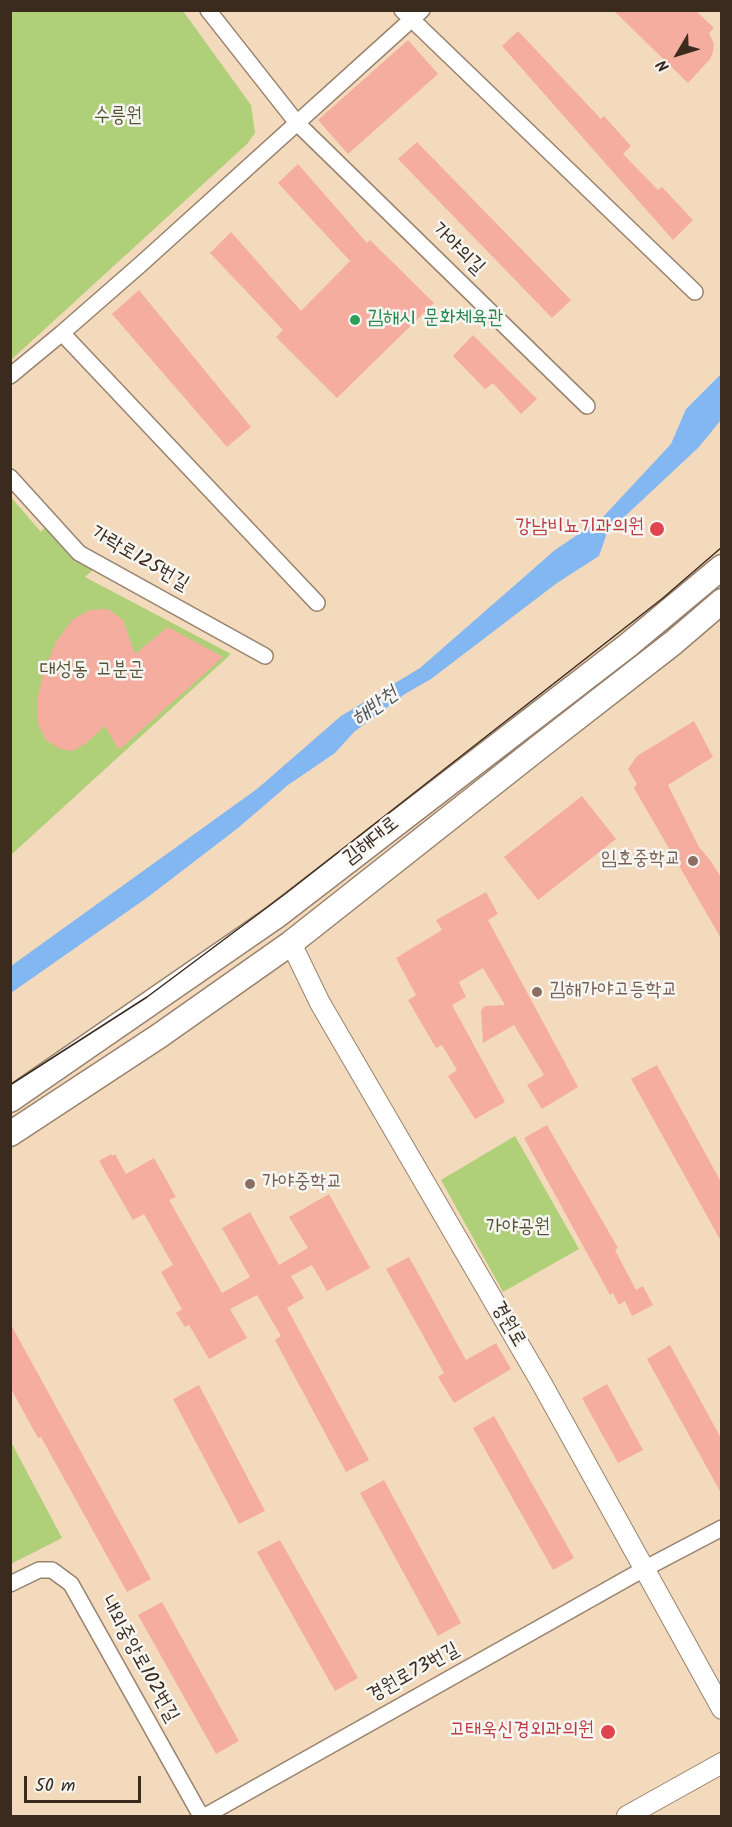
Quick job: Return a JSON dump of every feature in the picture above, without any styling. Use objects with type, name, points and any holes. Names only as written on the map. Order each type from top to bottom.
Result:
[{"type":"main road","name":"김해대로","points":[[10,1100],[275,917],[627,646],[722,567]]},
{"type":"main road","name":"김해대로","points":[[10,1134],[159,1036],[291,943],[673,643],[722,601]]},
{"type":"street","name":"가야의길","points":[[208,10],[297,123],[587,406]]},
{"type":"street","points":[[10,376],[62,333],[297,123],[412,14],[695,292]]},
{"type":"street","points":[[62,333],[317,603]]},
{"type":"street","name":"가락로125번길","points":[[10,477],[79,553],[265,656]]},
{"type":"street","name":"경원로","points":[[291,943],[320,1003],[542,1384],[722,1709]]},
{"type":"street","name":"경원로73번길","points":[[203,1816],[644,1569],[722,1528]]},
{"type":"street","name":"내외중앙로102번길","points":[[10,1584],[39,1570],[52,1570],[71,1584],[203,1816]]},
{"type":"street","points":[[627,1816],[722,1763]]},
{"type":"green space","name":"수릉원","points":[[11,10],[183,11],[251,105],[255,133],[247,144],[11,360]]},
{"type":"green space","name":"대성동 고분군","points":[[10,496],[41,532],[46,526],[94,569],[85,577],[231,654],[11,855]]},
{"type":"green space","name":"가야공원","points":[[515,1136],[579,1249],[503,1292],[441,1180]]},
{"type":"green space","points":[[10,1440],[62,1538],[11,1564],[10,1564]]},
{"type":"water","name":"해반천","points":[[721,374],[721,420],[698,448],[607,533],[599,556],[557,583],[431,679],[405,694],[354,732],[335,753],[288,785],[238,828],[148,897],[11,993],[11,966],[257,789],[341,716],[420,668],[555,550],[602,518],[671,444],[686,409]]},
{"type":"building","points":[[613,10],[695,10],[714,28],[709,33],[714,44],[710,59],[688,83]]},
{"type":"building","points":[[518,31],[601,119],[604,116],[631,146],[623,154],[658,190],[662,187],[693,220],[673,240],[502,46]]},
{"type":"building","points":[[408,40],[438,74],[348,154],[318,120]]},
{"type":"building","points":[[417,142],[571,300],[552,318],[398,159]]},
{"type":"building","name":"김해시 문화체육관","points":[[298,164],[367,243],[370,240],[434,303],[337,398],[276,337],[283,330],[210,253],[231,232],[301,311],[350,261],[278,183]]},
{"type":"building","points":[[139,290],[251,427],[227,447],[112,314]]},
{"type":"building","points":[[473,335],[537,399],[521,414],[493,383],[485,389],[453,356]]},
{"type":"building","points":[[108,609],[123,620],[135,654],[168,627],[223,657],[119,750],[105,726],[85,744],[73,751],[60,749],[46,740],[38,724],[38,696],[44,670],[56,642],[73,619],[90,610]]},
{"type":"building","points":[[694,721],[713,757],[668,785],[699,847],[722,879],[722,940],[634,788],[637,784],[628,769],[637,756]]},
{"type":"building","points":[[582,796],[616,839],[538,900],[504,857]]},
{"type":"building","points":[[486,892],[498,914],[488,920],[578,1087],[542,1109],[527,1085],[544,1075],[514,1025],[483,1043],[481,1010],[485,1006],[505,1005],[483,968],[459,982],[466,997],[452,1005],[505,1102],[475,1119],[448,1076],[457,1070],[442,1045],[436,1048],[408,1000],[416,995],[396,958],[442,930],[436,920]]},
{"type":"building","points":[[657,1065],[722,1184],[722,1243],[631,1079]]},
{"type":"building","points":[[547,1125],[618,1248],[615,1250],[636,1290],[643,1286],[653,1305],[632,1316],[625,1301],[619,1305],[613,1293],[610,1295],[524,1138]]},
{"type":"building","points":[[111,1154],[112,1156],[115,1154],[126,1174],[154,1158],[176,1197],[169,1200],[222,1293],[250,1277],[222,1228],[250,1212],[279,1265],[308,1248],[289,1217],[329,1194],[370,1268],[327,1291],[312,1265],[291,1276],[304,1298],[287,1308],[369,1460],[346,1472],[275,1340],[281,1336],[257,1295],[230,1309],[247,1338],[209,1359],[189,1325],[185,1327],[176,1313],[182,1309],[161,1272],[173,1265],[144,1214],[133,1220],[99,1161]]},
{"type":"building","points":[[409,1257],[466,1360],[496,1343],[511,1369],[454,1403],[438,1377],[444,1373],[386,1269]]},
{"type":"building","points":[[10,1323],[151,1579],[127,1592],[41,1437],[38,1438],[10,1387]]},
{"type":"building","points":[[670,1345],[722,1440],[722,1495],[647,1359]]},
{"type":"building","points":[[607,1384],[643,1450],[618,1463],[582,1398]]},
{"type":"building","points":[[199,1385],[265,1511],[239,1524],[173,1399]]},
{"type":"building","points":[[494,1416],[574,1558],[553,1570],[473,1428]]},
{"type":"building","points":[[384,1480],[461,1623],[438,1636],[360,1493]]},
{"type":"building","points":[[280,1540],[358,1678],[335,1691],[257,1552]]},
{"type":"building","points":[[162,1602],[239,1741],[216,1754],[138,1615]]},
{"type":"tram line","points":[[10,1085],[147,997],[285,894],[663,598],[722,547]]},
{"type":"place","name":"김해시 문화체육관","points":[[355,320]]},
{"type":"place","name":"강남비뇨기과의원","points":[[657,529]]},
{"type":"place","name":"임호중학교","points":[[693,861]]},
{"type":"place","name":"김해가야고등학교","points":[[537,992]]},
{"type":"place","name":"가야중학교","points":[[250,1184]]},
{"type":"place","name":"고태욱신경외과의원","points":[[608,1732]]}]
